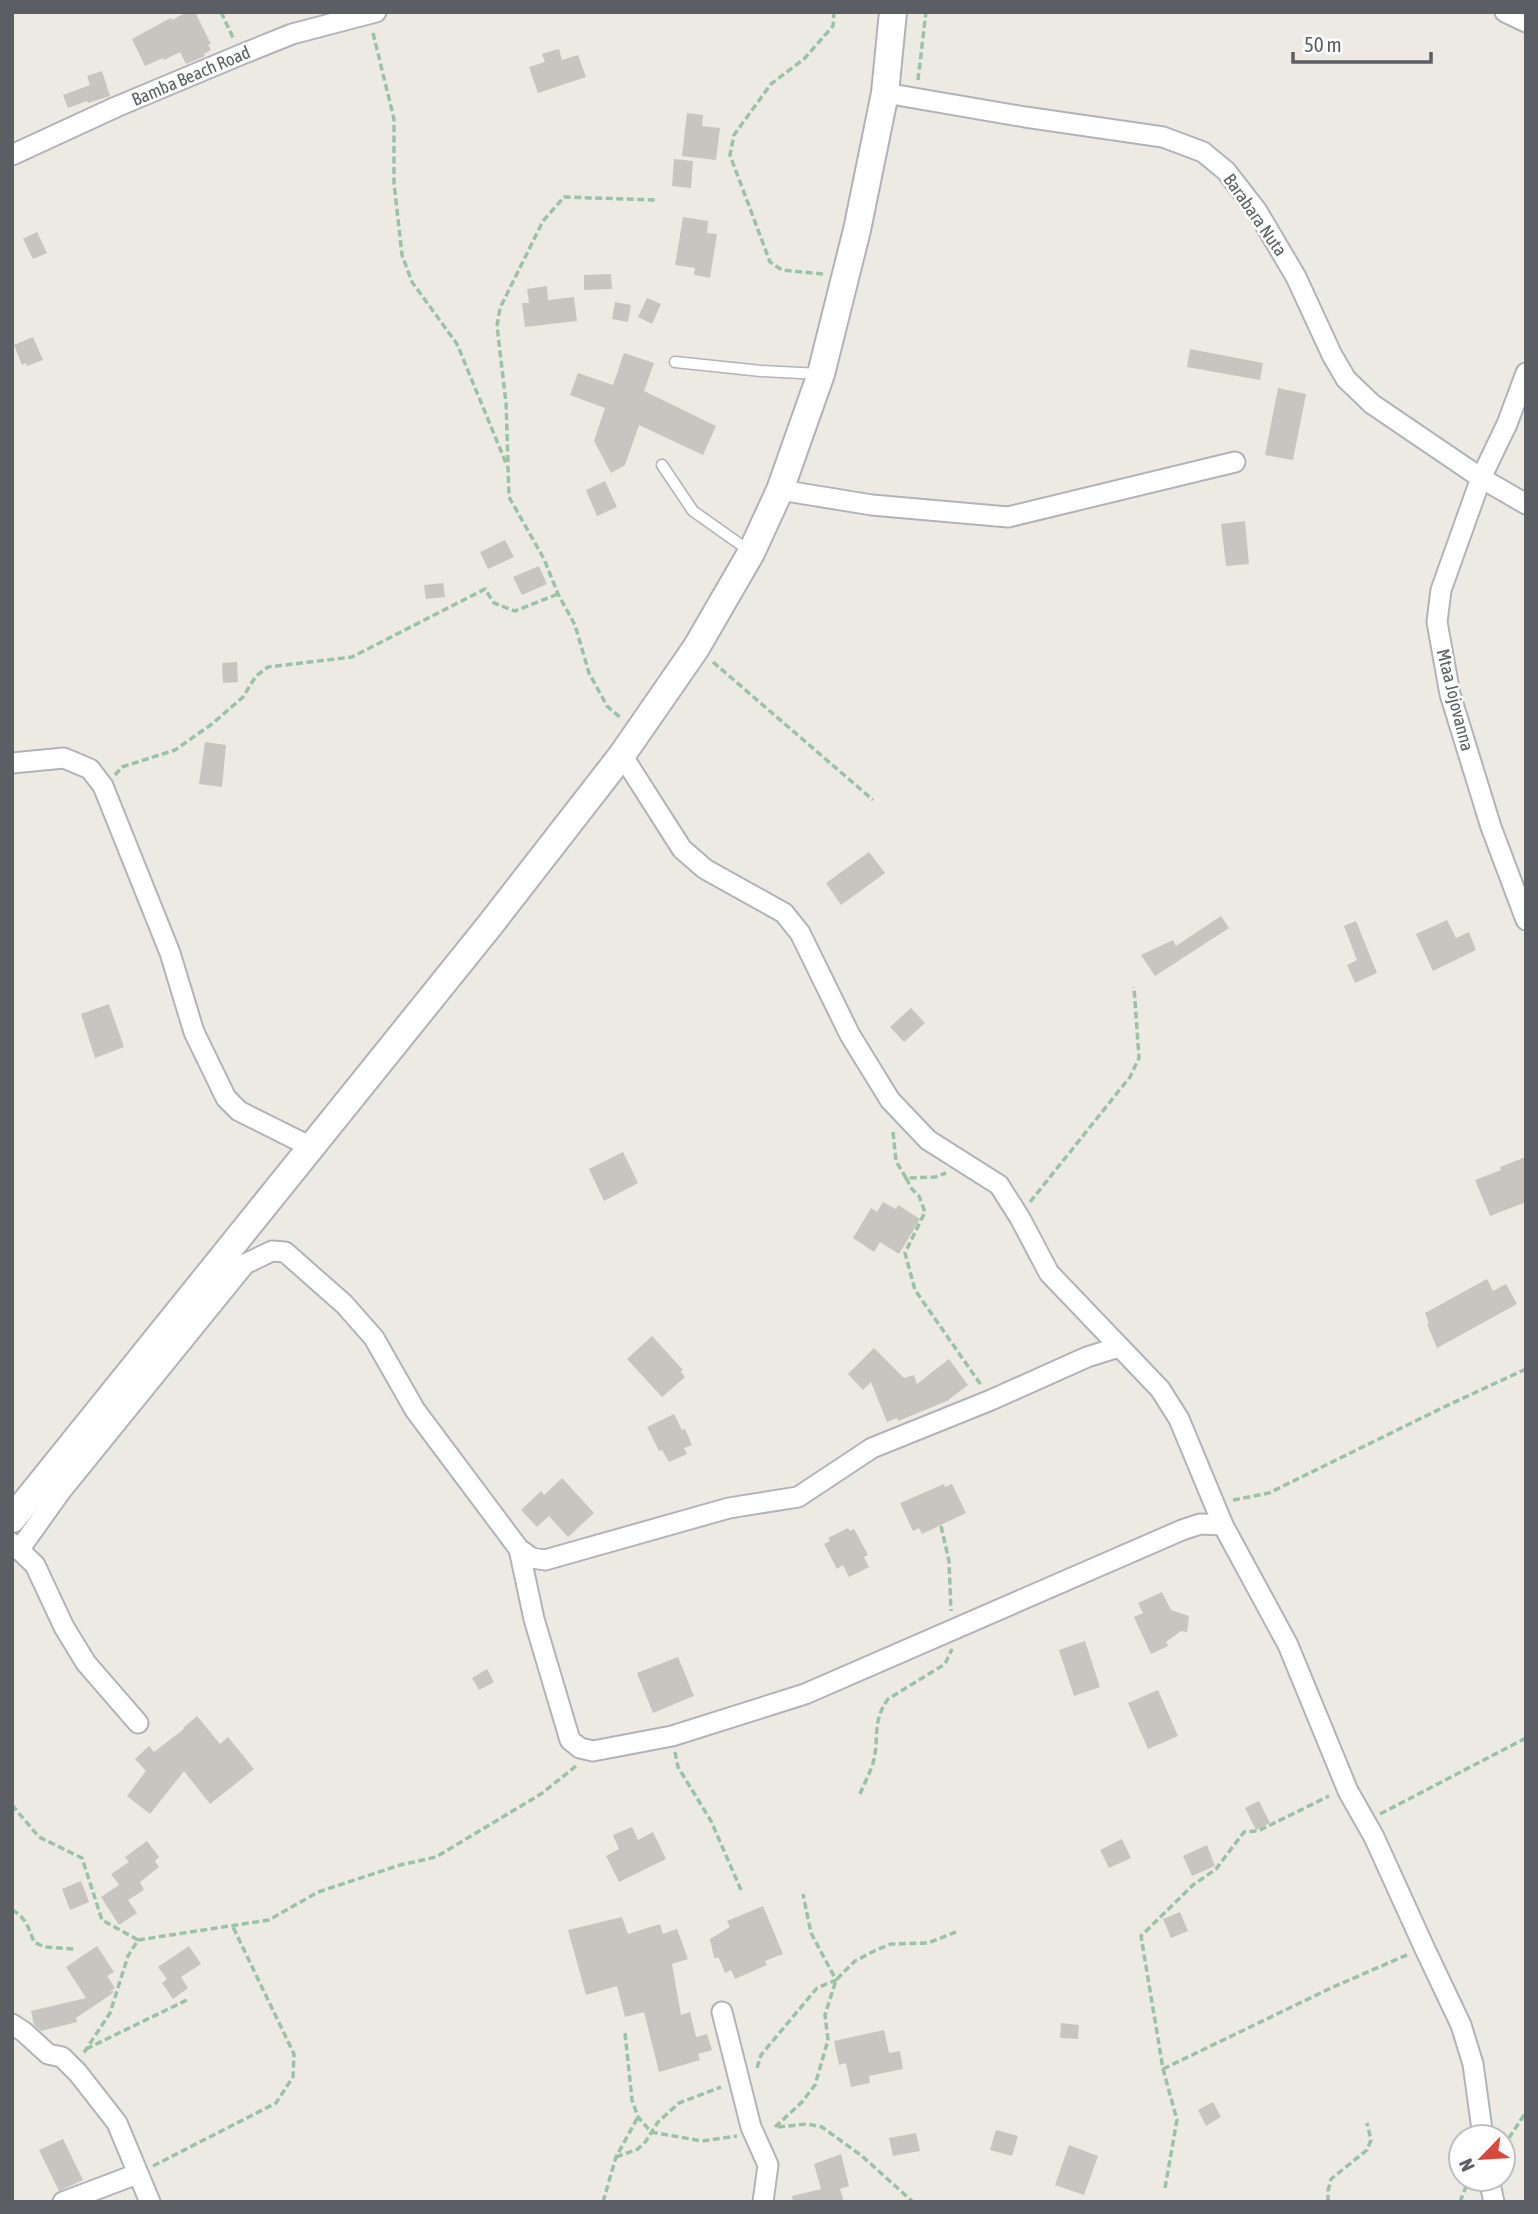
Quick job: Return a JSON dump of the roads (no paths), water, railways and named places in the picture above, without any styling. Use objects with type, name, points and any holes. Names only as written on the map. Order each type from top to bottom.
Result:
[{"type":"main road","points":[[12,1518],[490,925],[622,755],[696,648],[751,553],[780,490],[821,374],[846,279],[885,93],[893,12]]},
{"type":"street","points":[[1505,12],[1526,22]]},
{"type":"street","name":"Bamba Beach Road","points":[[12,155],[116,107],[292,34],[367,13]]},
{"type":"street","name":"Barabara Nuta","points":[[885,93],[1163,138],[1203,152],[1226,171],[1257,211],[1296,277],[1346,379],[1372,404],[1481,478],[1526,504]]},
{"type":"street","name":"Mtaa Jojovanna","points":[[1526,373],[1507,424],[1481,478],[1441,590],[1437,622],[1450,694],[1491,827],[1526,920]]},
{"type":"street","points":[[780,490],[872,505],[1008,517],[1235,463]]},
{"type":"street","points":[[622,755],[682,849],[705,869],[784,913],[800,933],[850,1035],[890,1100],[928,1140],[999,1185],[1049,1273],[1160,1389],[1180,1419],[1223,1525],[1288,1645],[1348,1791],[1374,1837],[1461,2025],[1473,2064],[1480,2123]]},
{"type":"street","points":[[12,763],[64,758],[90,769],[103,786],[170,953],[194,1032],[226,1098],[239,1111],[311,1147]]},
{"type":"street","points":[[138,1723],[86,1663],[64,1628],[35,1565],[16,1547],[245,1264],[272,1251],[285,1252],[344,1304],[374,1338],[415,1410],[519,1549],[532,1559],[545,1560],[729,1508],[798,1497],[872,1448],[1087,1357],[1119,1347]]},
{"type":"street","points":[[519,1549],[534,1619],[570,1740],[580,1748],[593,1751],[672,1736],[805,1694],[1182,1530],[1200,1524],[1223,1525]]},
{"type":"street","points":[[723,2012],[753,2134],[768,2165],[763,2202]]},
{"type":"street","points":[[12,2024],[48,2054],[62,2057],[117,2123],[149,2202]]},
{"type":"street","points":[[63,2202],[136,2175]]},
{"type":"lane","points":[[675,362],[821,374]]},
{"type":"lane","points":[[662,465],[693,511],[751,553]]}]
